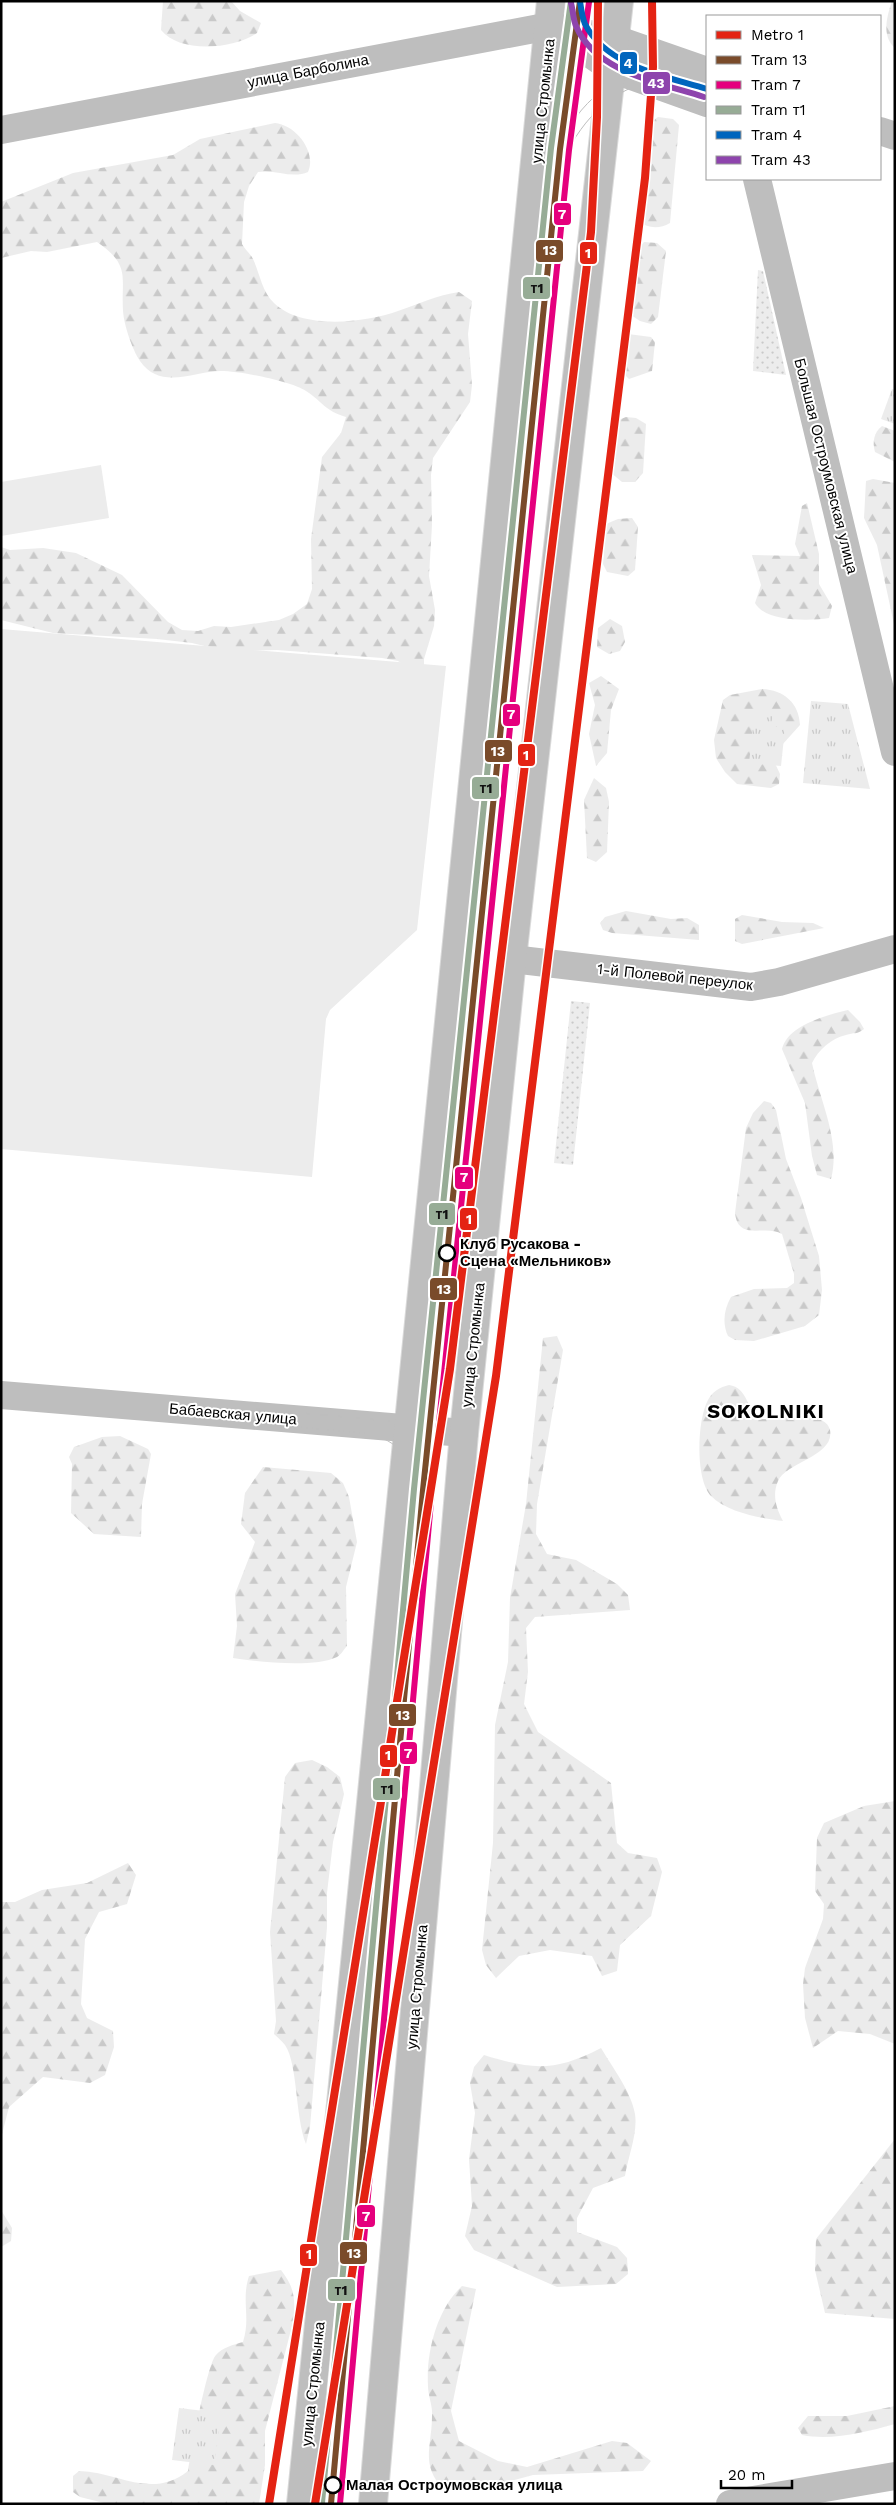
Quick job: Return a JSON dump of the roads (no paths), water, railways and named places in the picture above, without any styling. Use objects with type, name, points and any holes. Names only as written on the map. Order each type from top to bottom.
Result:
[{"type":"main road","name":"улица Стромынка","points":[[373,2504],[464,1433],[512,959],[620,1]]},
{"type":"main road","name":"улица Стромынка","points":[[301,2504],[551,14]]},
{"type":"main road","name":"улица Барболина","points":[[1,130],[551,14],[615,39],[706,71]]},
{"type":"main road","points":[[551,14],[612,69],[706,103]]},
{"type":"main road","points":[[881,131],[895,136]]},
{"type":"main road","name":"Большая Остроумовская улица","points":[[757,180],[895,752]]},
{"type":"main road","name":"1-й Полевой переулок","points":[[512,959],[751,986],[779,982],[895,949]]},
{"type":"main road","name":"Бабаевская улица","points":[[1,1395],[464,1433]]},
{"type":"main road","points":[[730,2504],[895,2476]]},
{"type":"tram line","name":"т1","points":[[322,2503],[414,1489],[551,148],[571,1]]},
{"type":"tram line","name":"13","points":[[331,2504],[423,1490],[560,149],[580,1]]},
{"type":"tram line","name":"4","points":[[580,1],[585,24],[595,39],[607,50],[638,68],[706,89]]},
{"type":"tram line","name":"7","points":[[340,2504],[432,1491],[569,150],[589,2]]},
{"type":"tram line","name":"43","points":[[571,3],[576,26],[585,42],[598,55],[631,74],[704,97]]},
{"type":"tram line","points":[[561,142],[582,110],[607,88],[638,73],[675,66]]},
{"type":"tram line","points":[[572,143],[591,117],[613,98],[640,84],[671,77]]},
{"type":"tram line","points":[[1,1386],[390,1421],[412,1410],[422,1399],[434,1377]]},
{"type":"tram line","points":[[1,1401],[380,1433],[405,1427],[425,1414],[440,1393],[445,1379]]},
{"type":"tram line","points":[[391,1429],[407,1439],[419,1452],[435,1484]]},
{"type":"tram line","points":[[374,1435],[400,1449],[412,1464],[423,1490]]},
{"type":"metro line","name":"1","points":[[269,2504],[450,1369],[591,232],[597,117],[598,1]]},
{"type":"metro line","name":"1","points":[[315,2504],[496,1376],[645,178],[653,67],[652,1]]},
{"type":"place","name":"Клуб Русакова - Сцена «Мельников»","points":[[447,1253]]},
{"type":"place","name":"Малая Остроумовская улица","points":[[333,2485]]},
{"type":"district","name":"SOKOLNIKI","points":[[766,1411]]}]
